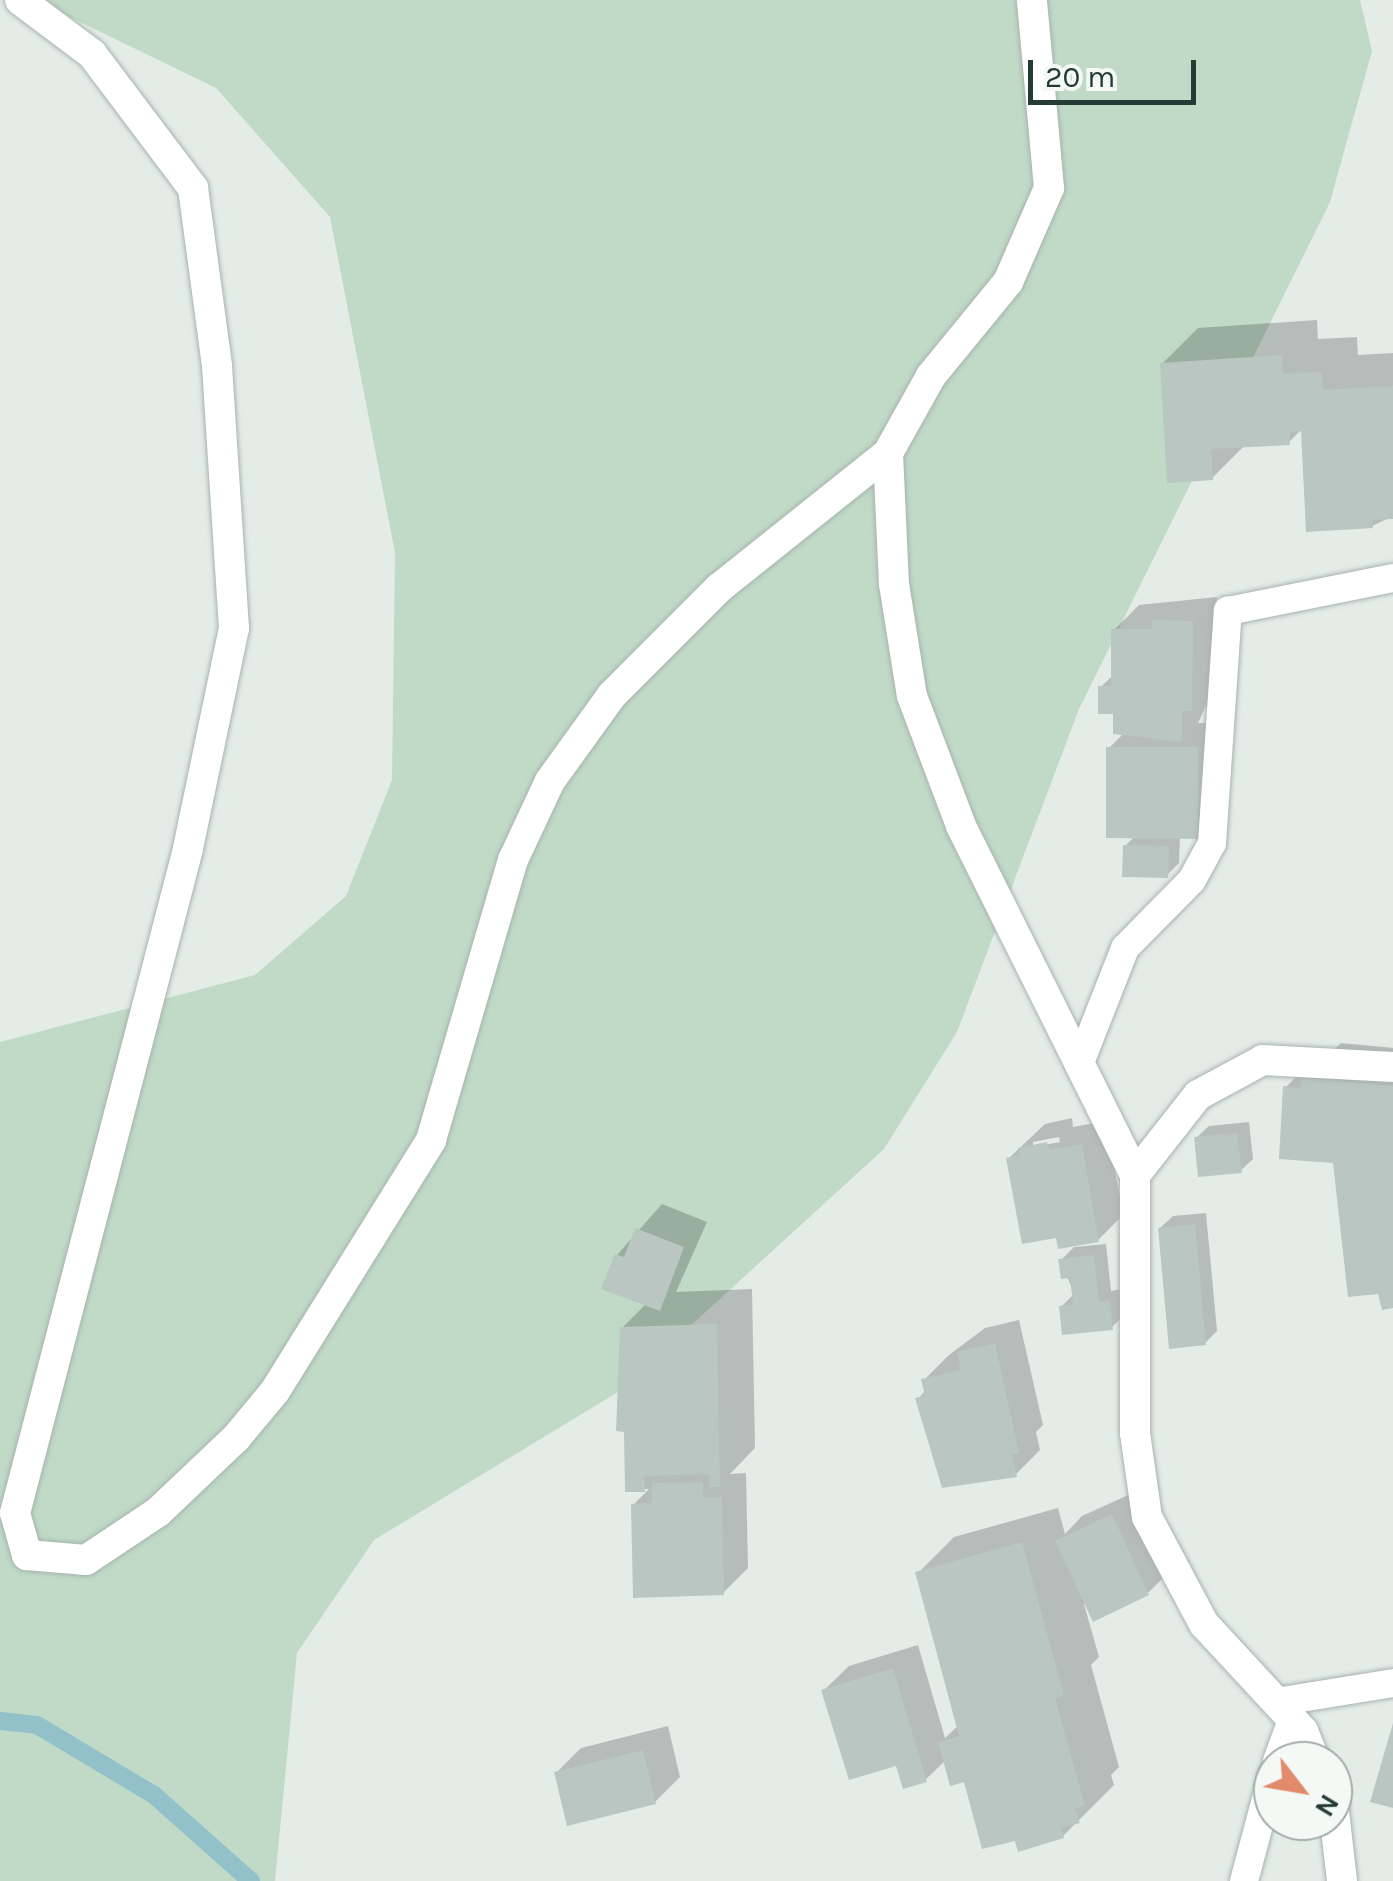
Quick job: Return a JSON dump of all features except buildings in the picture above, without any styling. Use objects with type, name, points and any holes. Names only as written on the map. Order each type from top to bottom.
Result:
[{"type":"street","points":[[20,0],[92,54],[193,188],[217,366],[234,628],[188,849],[16,1513],[27,1555],[86,1560],[158,1512],[236,1438],[275,1390],[431,1140],[513,860],[550,780],[612,695],[719,588],[888,453],[931,376],[1008,282],[1049,188],[1032,0]]},
{"type":"street","points":[[888,453],[894,584],[912,696],[961,826],[1135,1174],[1135,1433],[1147,1517],[1204,1624],[1284,1711],[1303,1741]]},
{"type":"street","points":[[1135,1174],[1198,1095],[1263,1060],[1393,1067]]},
{"type":"street","points":[[1337,1841],[1342,1881]]},
{"type":"lane","points":[[1080,1065],[1125,948],[1192,880],[1212,842],[1228,611],[1393,578]]},
{"type":"lane","points":[[1280,1741],[1284,1711],[1393,1683]]},
{"type":"lane","points":[[1244,1881],[1255,1841]]},
{"type":"green space","points":[[35,0],[1360,0],[1372,51],[1330,202],[1079,709],[957,1032],[884,1149],[618,1392],[374,1540],[297,1653],[275,1881],[0,1881],[0,1042],[255,975],[346,896],[392,780],[395,553],[330,217],[216,88]]},
{"type":"waterway","points":[[0,1721],[37,1725],[154,1795],[251,1881]]}]
